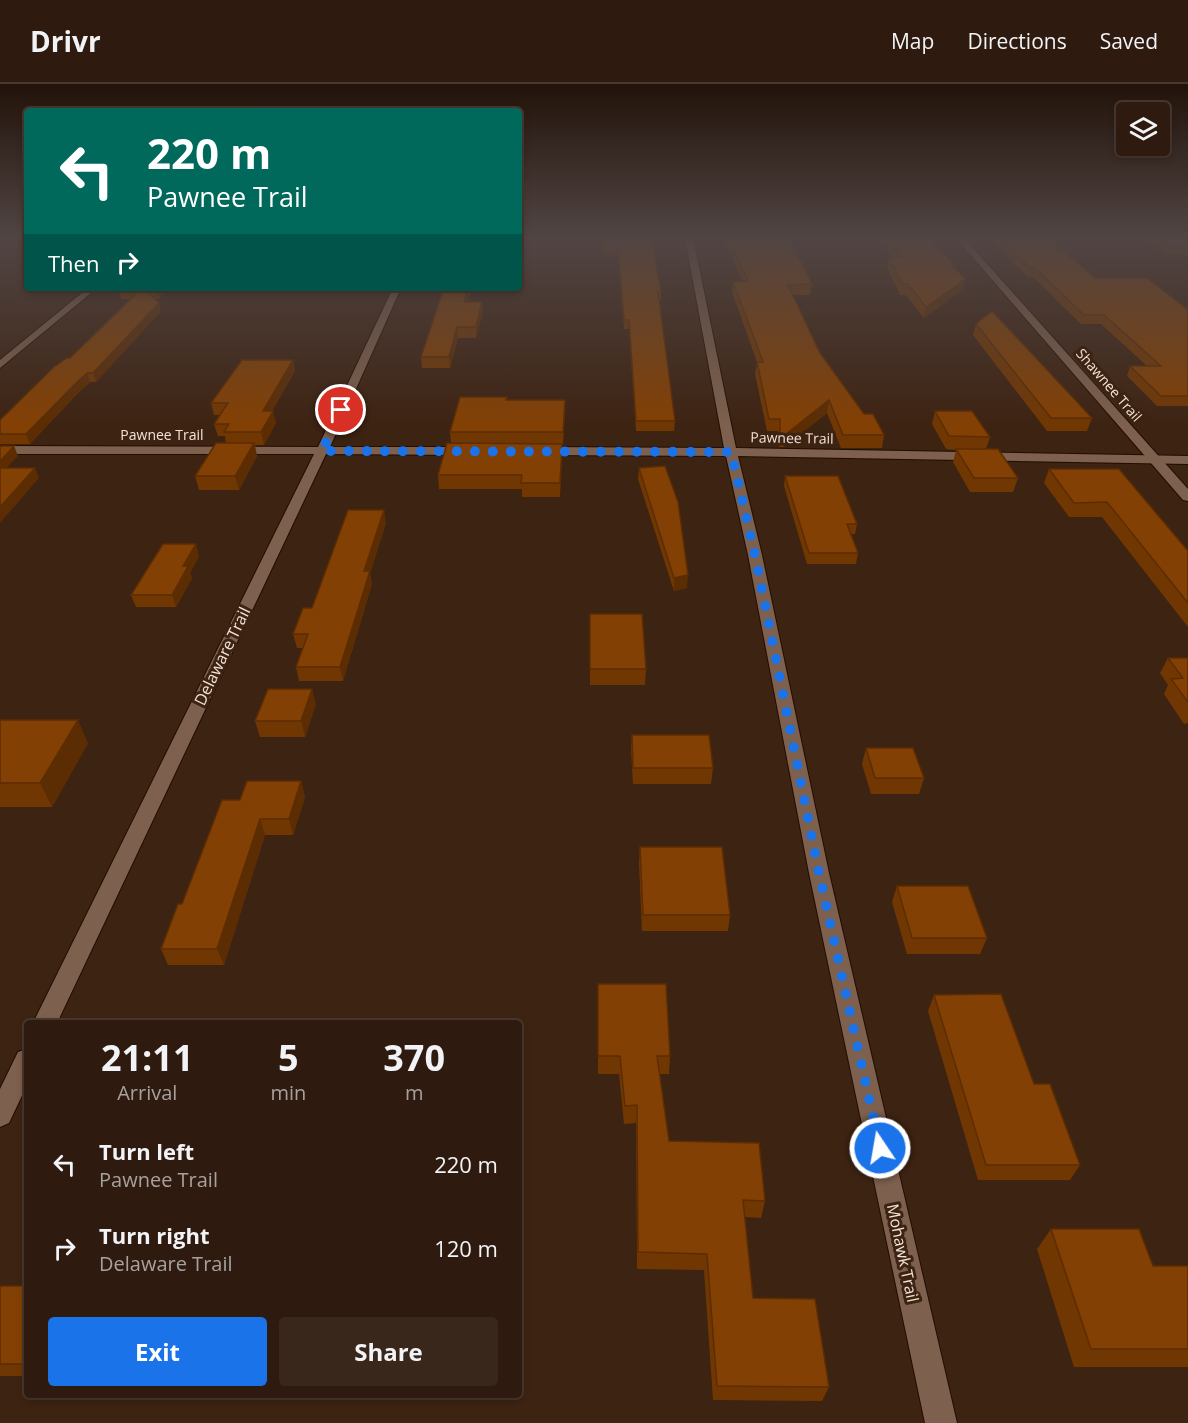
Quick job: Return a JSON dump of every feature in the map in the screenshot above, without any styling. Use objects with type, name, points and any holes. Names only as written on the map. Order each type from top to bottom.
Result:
[{"type":"street","points":[[0,364],[78,300]]},
{"type":"street","name":"Delaware Trail","points":[[46,1020],[322,451],[391,300]]},
{"type":"street","name":"Mohawk Trail","points":[[701,300],[819,873],[941,1423]]},
{"type":"street","name":"Shawnee Trail","points":[[1015,300],[1188,497]]},
{"type":"street","name":"Pawnee Trail","points":[[0,450],[486,451]]},
{"type":"street","name":"Pawnee Trail","points":[[521,451],[731,452],[1188,460]]},
{"type":"street","points":[[0,1115],[24,1066]]},
{"type":"building","points":[[129,300],[156,300],[159,303],[93,373],[87,373],[26,434],[0,434],[0,420],[54,367],[70,358]]},
{"type":"building","points":[[440,300],[482,302],[476,327],[457,327],[449,357],[421,357]]},
{"type":"building","points":[[622,300],[659,300],[675,421],[636,421],[629,320],[624,320]]},
{"type":"building","points":[[740,300],[795,300],[820,353],[864,414],[873,414],[884,435],[843,435],[829,400],[786,434],[780,434],[780,419],[769,419],[757,362],[763,362]]},
{"type":"building","points":[[921,300],[935,300],[926,307]]},
{"type":"building","points":[[1069,300],[1176,300],[1188,310],[1188,396],[1161,396],[1130,366],[1161,366],[1104,315],[1084,315]]},
{"type":"building","points":[[992,311],[1092,418],[1051,418],[976,324]]},
{"type":"building","points":[[242,360],[293,360],[263,411],[273,411],[261,432],[224,432],[229,424],[214,424],[228,403],[211,403]]},
{"type":"building","points":[[460,397],[565,400],[563,432],[450,432]]},
{"type":"building","points":[[935,411],[972,411],[990,437],[949,436]]},
{"type":"building","points":[[216,443],[254,443],[235,476],[195,476]]},
{"type":"building","points":[[447,443],[562,444],[560,483],[521,483],[522,475],[438,475]]},
{"type":"building","points":[[0,446],[14,446],[0,461]]},
{"type":"building","points":[[956,449],[998,449],[1018,478],[974,478]]},
{"type":"building","points":[[665,466],[678,502],[688,575],[674,578],[639,468]]},
{"type":"building","points":[[0,468],[35,468],[0,507]]},
{"type":"building","points":[[1049,469],[1119,469],[1188,551],[1188,603],[1107,502],[1074,503]]},
{"type":"building","points":[[785,476],[838,476],[857,524],[847,524],[858,553],[809,553]]},
{"type":"building","points":[[348,510],[384,510],[364,571],[370,571],[340,667],[296,667],[308,634],[293,634],[303,608],[312,608]]},
{"type":"building","points":[[163,544],[196,544],[183,566],[188,566],[172,595],[131,595]]},
{"type":"building","points":[[590,614],[642,614],[646,669],[590,669]]},
{"type":"building","points":[[1168,658],[1188,658],[1188,702],[1171,679],[1183,678]]},
{"type":"building","points":[[268,689],[312,689],[301,721],[255,721]]},
{"type":"building","points":[[0,720],[78,720],[40,783],[0,783]]},
{"type":"building","points":[[632,735],[709,735],[713,768],[633,768]]},
{"type":"building","points":[[866,748],[913,748],[924,778],[875,778]]},
{"type":"building","points":[[247,781],[301,781],[289,819],[260,819],[217,949],[161,949],[178,904],[182,904],[222,800],[240,800]]},
{"type":"building","points":[[640,847],[722,847],[730,915],[643,915]]},
{"type":"building","points":[[897,886],[968,886],[987,938],[912,938]]},
{"type":"building","points":[[598,984],[666,984],[670,1056],[657,1056],[669,1141],[759,1143],[765,1201],[743,1200],[753,1298],[815,1299],[829,1387],[717,1386],[707,1254],[638,1252],[637,1105],[625,1106],[620,1056],[598,1056]]},
{"type":"building","points":[[1001,994],[1034,1084],[1050,1084],[1080,1165],[986,1165],[934,995]]},
{"type":"building","points":[[1051,1229],[1139,1229],[1153,1266],[1188,1266],[1188,1349],[1091,1349]]},
{"type":"building","points":[[0,1286],[24,1286],[24,1364],[0,1364]]},
{"type":"route","points":[[341,410],[322,451],[731,452],[755,555],[819,873],[880,1148]]}]
